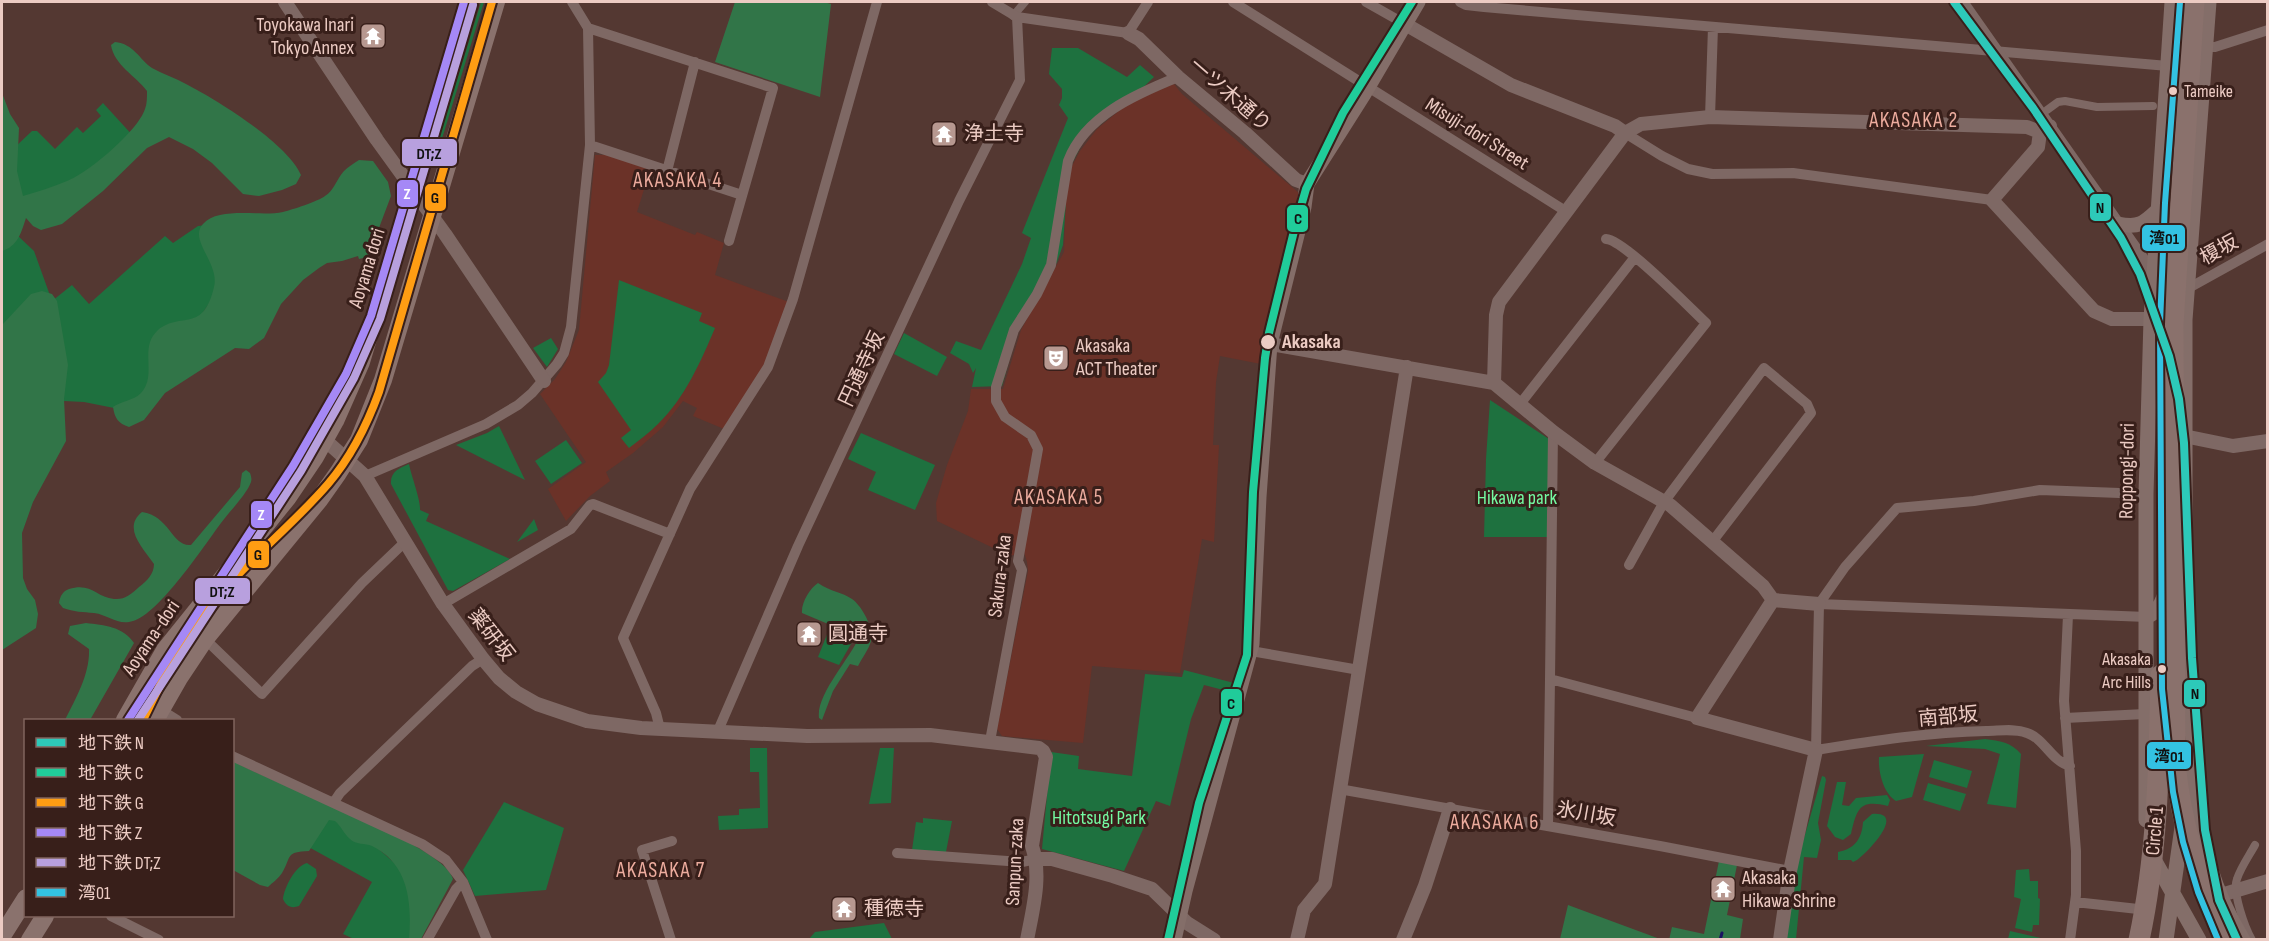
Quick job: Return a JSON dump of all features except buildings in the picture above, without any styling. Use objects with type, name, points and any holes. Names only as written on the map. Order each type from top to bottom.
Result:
[{"type":"highway","name":"Aoyama dori","points":[[325,440],[361,362],[469,2]]},
{"type":"highway","points":[[158,716],[184,669],[205,639],[319,500],[358,468],[358,441],[383,380],[496,2]]},
{"type":"highway","points":[[2139,938],[2164,873],[2169,820],[2173,325],[2194,2]]},
{"type":"highway","name":"Circle 1","points":[[2139,938],[2151,873],[2157,821],[2161,650],[2160,324],[2172,4]]},
{"type":"highway","name":"Aoyama-dori","points":[[126,719],[165,650],[288,497],[325,440]]},
{"type":"highway","name":"Circle 1","points":[[2170,615],[2178,791],[2203,886],[2225,939]]},
{"type":"highway","name":"Circle 1","points":[[2161,650],[2166,743],[2172,794],[2196,889],[2218,939]]},
{"type":"highway","points":[[2,936],[24,901]]},
{"type":"highway","points":[[30,939],[44,917]]},
{"type":"main road","points":[[1174,939],[1251,651],[1270,345],[1304,207],[1307,184],[1418,2]]},
{"type":"main road","points":[[2170,615],[2166,595],[2170,299],[2188,2]]},
{"type":"main road","points":[[2209,2],[2185,320],[2186,585],[2196,808],[2205,853],[2231,920],[2243,939]]},
{"type":"main road","name":"Roppongi-dori","points":[[2139,938],[2138,909],[2147,847],[2146,494],[2151,319],[2158,210],[2159,110],[2168,66],[2172,4]]},
{"type":"main road","points":[[2159,110],[2184,70]]},
{"type":"main road","points":[[2118,224],[2133,226],[2142,224],[2158,210]]},
{"type":"main road","points":[[2147,617],[2158,610],[2171,579],[2171,491],[2184,466]]},
{"type":"main road","points":[[2139,938],[2160,870],[2171,595],[2177,588],[2186,585]]},
{"type":"main road","points":[[2166,939],[2193,748]]},
{"type":"main road","points":[[2147,847],[2199,939]]},
{"type":"street","points":[[285,2],[377,140],[433,217],[544,381]]},
{"type":"street","points":[[358,468],[486,424],[518,405],[544,381],[564,353],[571,327],[590,145],[588,28],[572,2]]},
{"type":"street","points":[[660,729],[656,713],[623,638],[690,489],[768,367],[793,299],[877,2]]},
{"type":"street","points":[[992,2],[1015,16],[1128,33],[1148,2]]},
{"type":"street","points":[[1015,16],[1025,2]]},
{"type":"street","name":"Misuji-dori Street","points":[[1233,2],[1567,212]]},
{"type":"street","points":[[1366,2],[1511,85],[1594,118],[1688,169],[1712,174],[1794,173],[1992,200],[2094,311],[2112,319],[2151,319]]},
{"type":"street","points":[[1460,2],[1484,7],[2168,66]]},
{"type":"street","points":[[1961,2],[2045,129],[2118,224],[2185,320]]},
{"type":"street","name":"円通寺坂","points":[[717,733],[798,546],[959,201],[1020,80],[1015,16]]},
{"type":"street","points":[[1710,117],[1713,27]]},
{"type":"street","points":[[588,28],[773,88],[729,241]]},
{"type":"street","points":[[2206,47],[2215,47],[2268,30]]},
{"type":"street","name":"一ツ木通り","points":[[1128,33],[1139,39],[1178,77],[1245,133],[1296,180],[1307,184]]},
{"type":"street","points":[[667,171],[695,62]]},
{"type":"street","name":"Sakura-zaka","points":[[990,741],[1022,570],[1018,561],[1038,449],[1031,435],[1005,417],[996,401],[996,387],[1014,330],[1037,294],[1051,265],[1068,161],[1080,138],[1089,128],[1126,100],[1178,77]]},
{"type":"street","points":[[2047,110],[2058,102],[2065,101],[2097,107],[2159,110]]},
{"type":"street","points":[[1494,383],[1498,304],[1625,133],[1641,124],[1710,117],[2045,129]]},
{"type":"street","points":[[1992,200],[2038,147],[2045,129]]},
{"type":"street","points":[[590,145],[742,195]]},
{"type":"street","points":[[1595,463],[1706,323],[1635,258],[1613,240],[1606,239]]},
{"type":"street","name":"榎坂","points":[[2187,289],[2268,244]]},
{"type":"street","points":[[1520,404],[1635,258]]},
{"type":"street","points":[[1270,345],[1494,383],[1595,463],[1664,502],[1763,586],[1773,600],[1819,604],[2147,617]]},
{"type":"street","points":[[1297,939],[1304,910],[1325,884],[1407,367]]},
{"type":"street","points":[[1629,565],[1664,502],[1764,368],[1807,404],[1811,413],[1712,542]]},
{"type":"street","points":[[1548,826],[1553,432]]},
{"type":"street","points":[[2184,436],[2233,446],[2268,441]]},
{"type":"street","name":"薬研坂","points":[[325,440],[358,468],[406,541],[443,604],[483,659],[499,678],[516,692],[537,704],[595,722],[660,729],[807,736],[930,735],[990,741],[1039,748],[1043,751]]},
{"type":"street","points":[[1780,939],[1790,871],[1816,750],[1819,604],[1845,567],[1897,508],[1974,501],[2040,490],[2146,494]]},
{"type":"street","points":[[443,604],[571,529],[593,504],[669,534]]},
{"type":"street","points":[[205,639],[262,693],[362,583],[406,541]]},
{"type":"street","points":[[1697,718],[1773,600]]},
{"type":"street","points":[[2068,615],[2065,718],[2076,851],[2075,902],[2070,939]]},
{"type":"street","points":[[1251,651],[1359,670]]},
{"type":"street","points":[[334,801],[424,711],[472,666],[483,659]]},
{"type":"street","points":[[1550,679],[1816,750]]},
{"type":"street","points":[[2065,718],[2145,714]]},
{"type":"street","name":"南部坂","points":[[1816,750],[1972,731],[2017,730],[2035,737],[2059,763],[2070,766]]},
{"type":"street","name":"Sanpun-zaka","points":[[1027,939],[1037,881],[1036,859],[1032,846],[1046,757],[1043,751]]},
{"type":"street","points":[[234,757],[334,801],[422,844],[446,860],[463,882],[487,939]]},
{"type":"street","name":"氷川坂","points":[[1340,789],[1790,871]]},
{"type":"street","points":[[1402,939],[1425,886],[1450,809]]},
{"type":"street","points":[[671,939],[642,849],[672,841]]},
{"type":"street","points":[[2252,939],[2247,932],[2235,889],[2236,881],[2255,845]]},
{"type":"street","points":[[897,853],[1022,862],[1036,859],[1052,860],[1113,876],[1152,889],[1187,923],[1214,939]]},
{"type":"street","points":[[2221,895],[2268,881]]},
{"type":"street","points":[[427,939],[456,889],[463,882]]},
{"type":"street","points":[[2075,902],[2138,909]]},
{"type":"street","points":[[115,917],[159,939]]},
{"type":"shaded area","points":[[1174,84],[1182,94],[1299,193],[1261,364],[1220,356],[1216,382],[1213,445],[1219,445],[1214,542],[1202,539],[1180,673],[1092,666],[1083,743],[1002,736],[997,729],[1028,571],[1027,562],[1024,552],[1010,556],[937,521],[936,503],[947,465],[968,411],[971,389],[1003,389],[1021,330],[1064,252],[1066,192],[1072,166],[1080,151],[1097,129],[1120,110],[1135,100]]},
{"type":"shaded area","points":[[595,155],[610,155],[650,170],[637,212],[695,235],[697,232],[724,243],[715,275],[789,302],[767,364],[724,429],[693,416],[697,408],[683,401],[663,427],[633,453],[606,472],[610,481],[590,496],[566,521],[548,489],[586,462],[540,394],[555,379],[566,362],[579,330]]},
{"type":"green space","points":[[481,2],[484,2],[437,155],[434,154]]},
{"type":"green space","points":[[735,2],[824,2],[831,4],[820,97],[715,62]]},
{"type":"green space","points":[[115,42],[132,49],[152,68],[199,91],[267,136],[293,163],[301,175],[296,184],[282,190],[259,196],[243,194],[212,163],[193,149],[169,137],[147,148],[103,191],[62,224],[41,230],[33,226],[26,218],[15,242],[2,251],[2,93],[10,114],[19,128],[17,171],[23,196],[76,177],[123,139],[140,118],[147,103],[147,91],[116,59],[111,45]]},
{"type":"green space","points":[[1052,48],[1078,48],[1127,77],[1140,65],[1154,77],[1128,102],[1086,136],[1068,171],[1063,245],[1057,262],[1018,329],[1002,386],[972,387],[976,368],[973,373],[969,364],[950,353],[956,341],[981,350],[1022,264],[1031,238],[1022,233],[1068,118],[1059,105],[1062,89],[1049,74]]},
{"type":"green space","points":[[103,103],[135,138],[35,220],[15,184],[13,149],[32,131],[37,131],[55,149],[77,127],[83,133],[101,116],[96,110]]},
{"type":"green space","points":[[359,160],[373,161],[388,182],[391,196],[368,257],[359,259],[358,256],[327,263],[319,268],[303,280],[281,304],[264,338],[249,349],[235,348],[165,393],[144,420],[129,427],[120,422],[116,418],[113,407],[138,396],[146,386],[149,369],[148,353],[152,337],[167,325],[198,316],[209,302],[215,278],[199,237],[199,230],[203,224],[219,215],[283,212],[311,203],[328,194],[344,171]]},
{"type":"green space","points":[[216,224],[229,273],[155,386],[119,409],[84,402],[64,401],[45,393],[2,347],[2,237],[16,234],[34,251],[52,301],[72,285],[89,304],[165,236],[173,243],[198,226]]},
{"type":"green space","points":[[619,280],[702,313],[699,321],[715,328],[698,366],[676,403],[655,427],[629,448],[621,438],[631,430],[598,382],[606,373],[609,365]]},
{"type":"green space","points":[[42,291],[52,294],[57,301],[68,365],[64,399],[66,441],[33,502],[22,533],[23,578],[35,600],[38,614],[36,628],[2,650],[2,325],[31,294]]},
{"type":"green space","points":[[904,333],[947,357],[937,376],[894,354]]},
{"type":"green space","points":[[551,338],[558,349],[547,367],[533,348]]},
{"type":"green space","name":"Hikawa park","points":[[1490,400],[1549,439],[1548,537],[1484,537]]},
{"type":"green space","points":[[499,426],[525,480],[456,445]]},
{"type":"green space","points":[[861,433],[935,465],[915,510],[868,490],[876,472],[848,459]]},
{"type":"green space","points":[[566,440],[582,463],[551,484],[535,461]]},
{"type":"green space","points":[[409,464],[420,510],[429,514],[426,521],[510,559],[453,591],[448,590],[391,484],[394,473]]},
{"type":"green space","points":[[246,470],[250,473],[251,480],[246,492],[168,593],[144,616],[123,622],[99,614],[63,608],[59,603],[63,592],[77,587],[83,587],[114,599],[121,599],[130,594],[147,580],[154,568],[154,564],[136,538],[134,525],[136,518],[142,512],[151,515],[159,519],[179,541],[191,545],[240,487],[242,473]]},
{"type":"green space","points":[[534,519],[538,530],[517,542]]},
{"type":"green space","points":[[818,583],[856,602],[871,630],[869,647],[858,666],[850,664],[833,691],[822,720],[819,718],[819,709],[823,698],[859,637],[802,613],[807,596]]},
{"type":"green space","points":[[86,623],[106,626],[125,633],[134,643],[91,719],[66,719],[82,686],[89,658],[89,649],[68,634],[70,626]]},
{"type":"green space","points":[[830,627],[855,637],[839,665],[818,657]]},
{"type":"green space","name":"Hitotsugi Park","points":[[1184,670],[1238,684],[1235,693],[1204,685],[1191,719],[1170,806],[1156,801],[1124,871],[1042,849],[1051,752],[1079,756],[1078,769],[1132,776],[1145,674],[1182,677]]},
{"type":"green space","points":[[1985,739],[2000,741],[2021,754],[2016,808],[1987,804],[2000,754],[1985,749],[1926,746]]},
{"type":"green space","points":[[750,748],[767,748],[768,828],[719,830],[718,816],[739,815],[739,809],[760,808],[759,772],[750,772]]},
{"type":"green space","points":[[880,748],[894,748],[891,803],[869,804]]},
{"type":"green space","points":[[1924,754],[1912,797],[1896,801],[1888,793],[1882,781],[1879,757]]},
{"type":"green space","points":[[1934,760],[1972,771],[1967,788],[1929,777]]},
{"type":"green space","points":[[234,762],[390,832],[421,849],[443,865],[453,879],[421,939],[409,940],[410,912],[406,886],[394,863],[372,846],[352,841],[335,821],[329,820],[309,851],[296,852],[290,856],[281,875],[268,887],[234,871]]},
{"type":"green space","points":[[1822,776],[1826,780],[1818,823],[1821,840],[1817,858],[1804,857],[1796,939],[1786,940],[1793,876]]},
{"type":"green space","points":[[1837,782],[1846,782],[1842,805],[1849,806],[1856,798],[1887,795],[1890,800],[1888,806],[1871,804],[1861,808],[1855,818],[1851,834],[1843,840],[1835,837],[1827,826]]},
{"type":"green space","points":[[1928,783],[1966,794],[1960,811],[1923,800]]},
{"type":"green space","points":[[504,802],[564,828],[546,890],[475,896],[463,870]]},
{"type":"green space","points":[[323,812],[367,839],[413,879],[413,939],[354,939],[343,934],[372,882],[305,845]]},
{"type":"green space","points":[[1872,814],[1882,815],[1886,819],[1881,834],[1857,860],[1853,862],[1838,860],[1838,852],[1844,851],[1856,842],[1863,822]]},
{"type":"green space","points":[[923,818],[952,821],[946,852],[912,850],[916,822],[923,823]]},
{"type":"green space","name":"Akasaka Hikawa Shrine","points":[[1719,861],[1737,865],[1727,915],[1743,919],[1740,939],[1669,940],[1672,927],[1704,934]]},
{"type":"green space","points":[[307,863],[316,869],[317,876],[299,906],[289,906],[283,899],[285,889],[298,868]]},
{"type":"green space","points":[[2029,869],[2030,881],[2038,881],[2038,898],[2040,899],[2039,925],[2033,925],[2032,932],[2015,928],[2021,899],[2014,897],[2016,870]]},
{"type":"green space","points":[[1568,905],[1660,939],[1560,939]]},
{"type":"green space","points":[[884,923],[892,939],[809,939],[815,932]]},
{"type":"green space","points":[[2010,931],[2045,939],[2008,939]]},
{"type":"waterway","points":[[1720,940],[1722,933]]},
{"type":"metro line","name":"Z","points":[[129,719],[293,466],[346,374],[371,316],[464,2]]},
{"type":"metro line","name":"G","points":[[144,719],[173,661],[199,619],[238,574],[328,484],[344,463],[364,428],[379,392],[492,2]]},
{"type":"metro line","name":"C","points":[[1168,940],[1199,803],[1247,655],[1253,492],[1265,358],[1295,227],[1306,189],[1343,113],[1412,2]]},
{"type":"metro line","name":"N","points":[[1954,2],[2033,108],[2121,238],[2140,274],[2169,356],[2179,399],[2184,443],[2192,658],[2205,830],[2219,900],[2237,940]]},
{"type":"metro line","name":"DT;Z","points":[[139,719],[301,471],[354,378],[380,319],[473,5]]},
{"type":"transit line","name":"湾01","points":[[2180,2],[2165,203],[2160,324],[2162,689],[2173,792],[2183,842],[2198,892],[2218,940]]},
{"type":"place","name":"Toyokawa Inari Tokyo Annex","points":[[373,36]]},
{"type":"place","name":"Tameike","points":[[2173,91]]},
{"type":"place","name":"浄土寺","points":[[944,134]]},
{"type":"place","name":"Akasaka","points":[[1268,342]]},
{"type":"place","name":"Akasaka ACT Theater","points":[[1056,358]]},
{"type":"place","name":"圓通寺","points":[[809,634]]},
{"type":"place","name":"Akasaka Arc Hills","points":[[2162,669]]},
{"type":"place","name":"Akasaka Hikawa Shrine","points":[[1723,889]]},
{"type":"place","name":"種徳寺","points":[[844,909]]},
{"type":"district","name":"AKASAKA 2","points":[[1914,120]]},
{"type":"district","name":"AKASAKA 4","points":[[678,180]]},
{"type":"district","name":"AKASAKA 5","points":[[1059,497]]},
{"type":"district","name":"AKASAKA 6","points":[[1495,822]]},
{"type":"district","name":"AKASAKA 7","points":[[661,870]]}]
